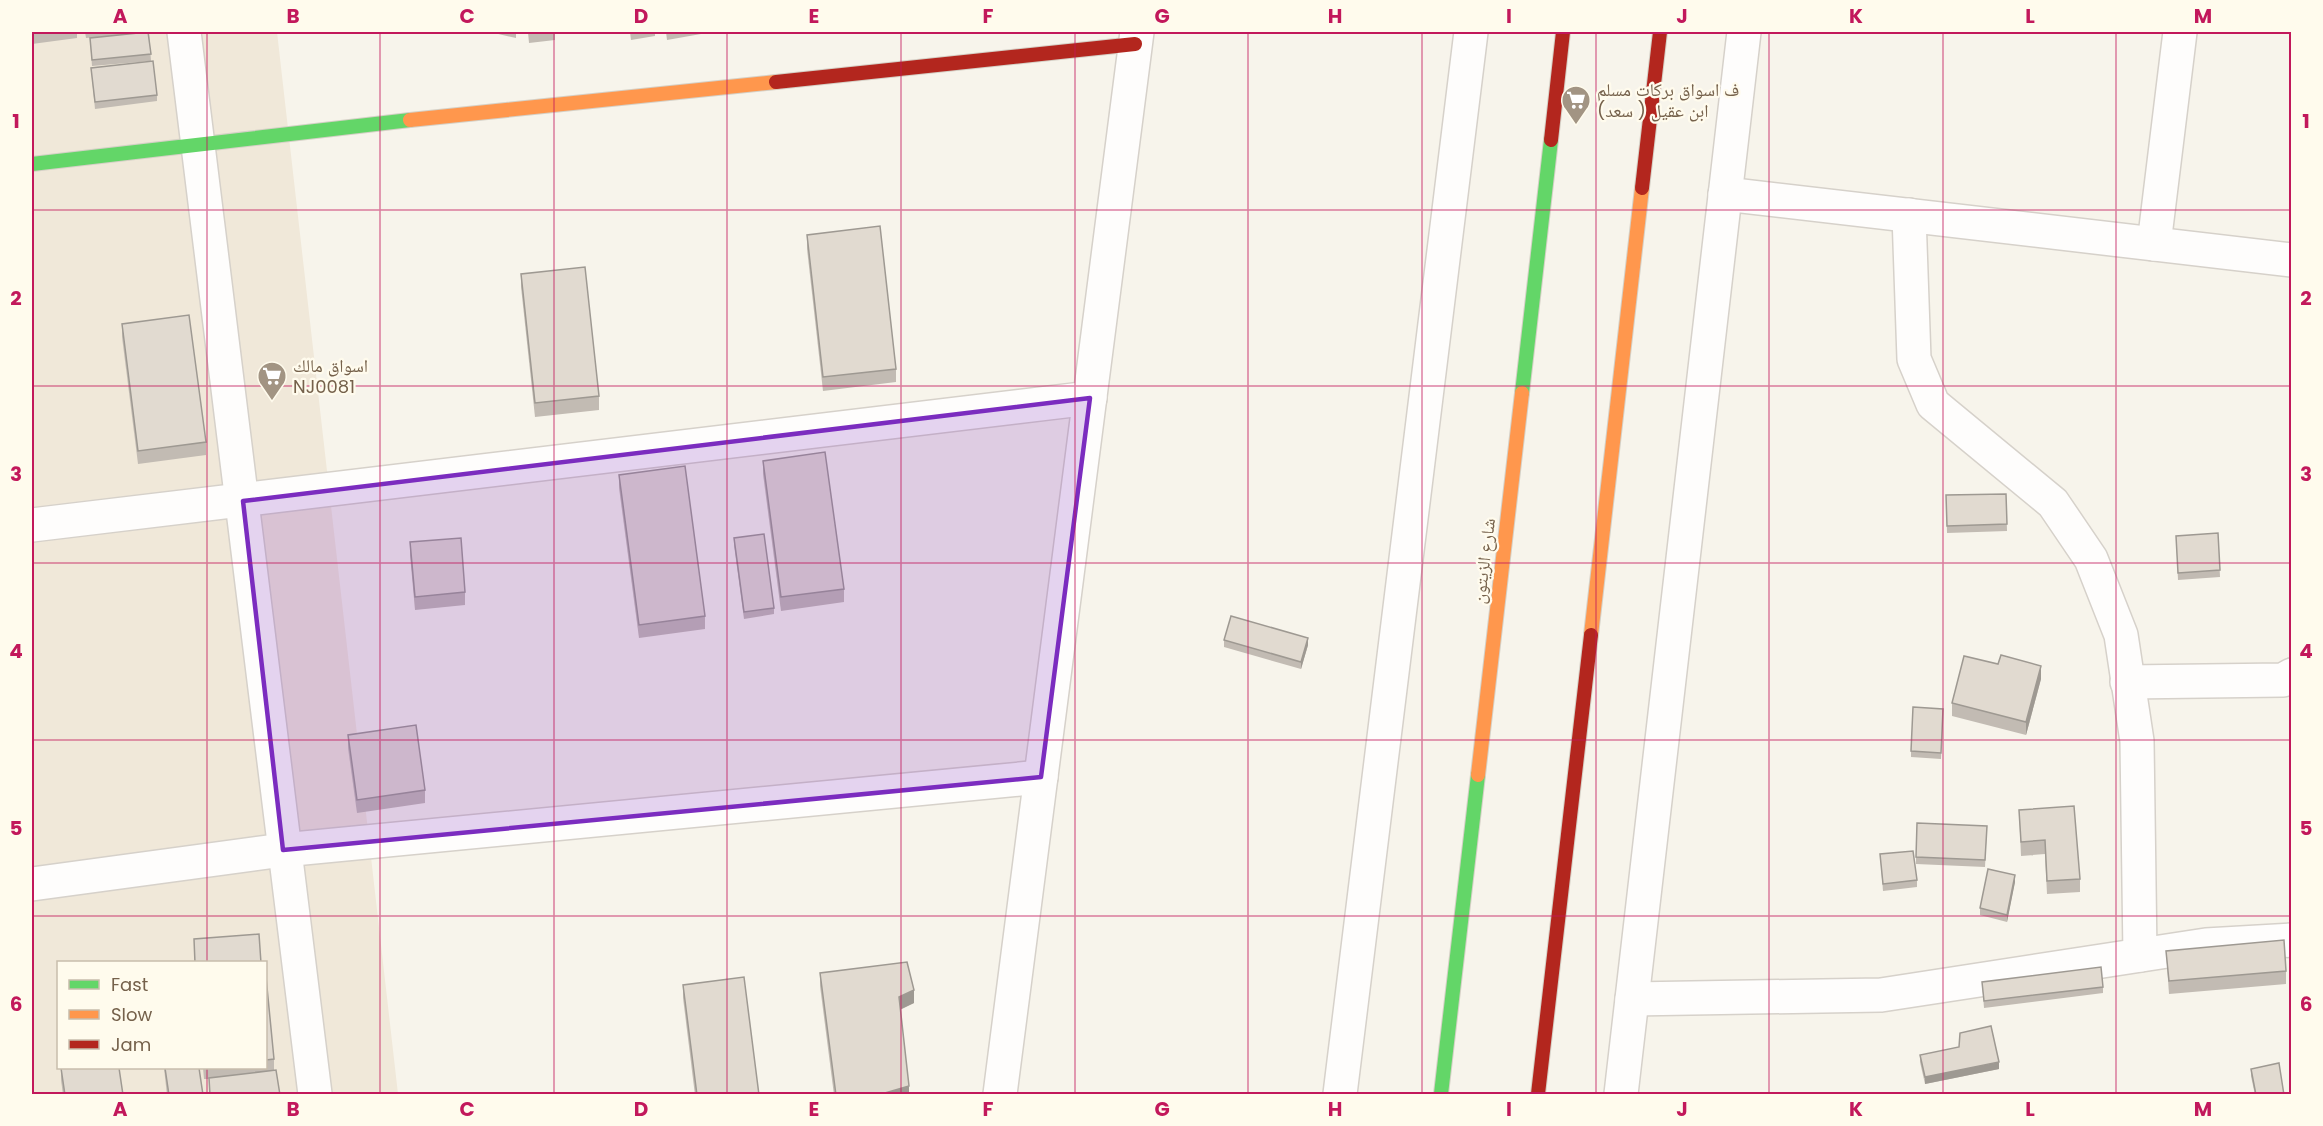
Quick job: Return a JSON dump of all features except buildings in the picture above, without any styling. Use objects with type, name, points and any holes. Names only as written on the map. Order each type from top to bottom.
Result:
[{"type":"main road","name":"شارع الزيتون","points":[[1441,1095],[1563,32]]},
{"type":"main road","points":[[1538,1095],[1660,32]]},
{"type":"main road","points":[[32,164],[197,143],[1136,38]]},
{"type":"street","points":[[184,32],[315,1095]]},
{"type":"street","points":[[1340,1095],[1471,32]]},
{"type":"street","points":[[1621,1095],[1744,32]]},
{"type":"street","points":[[2154,244],[2180,32]]},
{"type":"street","points":[[1000,1095],[1136,38]]},
{"type":"street","points":[[1725,194],[2292,260]]},
{"type":"street","points":[[1910,215],[1914,359],[1933,404],[2053,503],[2091,559],[2121,635],[2137,741],[2140,955]]},
{"type":"street","points":[[32,525],[1090,398]]},
{"type":"street","points":[[2127,682],[2283,680],[2292,675]]},
{"type":"street","points":[[32,884],[284,850],[1041,777]]},
{"type":"street","points":[[1632,999],[1881,995],[2206,945],[2292,939]]},
{"type":"highlighted area","points":[[1090,398],[1041,777],[283,850],[243,501]]},
{"type":"shaded area","points":[[32,32],[277,32],[398,1094],[32,1094]]},
{"type":"traffic: fast","points":[[32,164],[410,120]]},
{"type":"traffic: fast","points":[[1522,393],[1551,140]]},
{"type":"traffic: fast","points":[[1441,1094],[1478,775]]},
{"type":"traffic: slow","points":[[410,120],[776,82]]},
{"type":"traffic: slow","points":[[1591,635],[1642,188]]},
{"type":"traffic: slow","points":[[1478,775],[1522,393]]},
{"type":"traffic: jam","points":[[1551,140],[1563,32]]},
{"type":"traffic: jam","points":[[1642,188],[1660,32]]},
{"type":"traffic: jam","points":[[776,82],[1135,44]]},
{"type":"traffic: jam","points":[[1538,1094],[1591,635]]},
{"type":"place","name":"ف اسواق بركات مسلم ابن عقيل ( سعد)","points":[[1576,126]]},
{"type":"place","name":"اسواق مالك NJ0081","points":[[272,402]]}]
